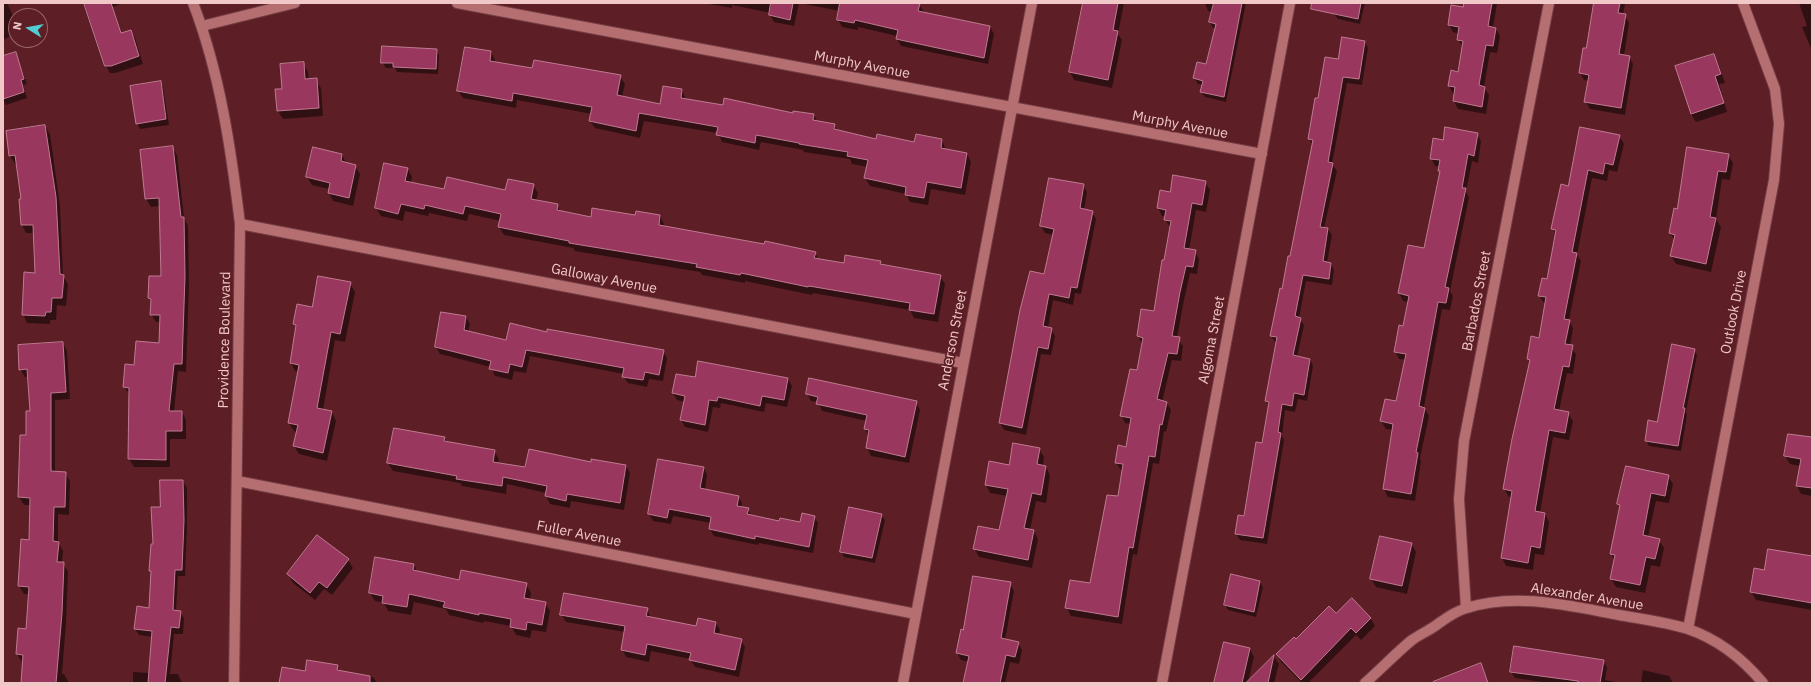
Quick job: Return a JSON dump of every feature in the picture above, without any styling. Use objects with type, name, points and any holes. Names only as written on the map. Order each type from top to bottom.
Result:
[{"type":"street","name":"Providence Boulevard","points":[[193,3],[202,26],[219,96],[233,166],[240,224],[234,683]]},
{"type":"street","points":[[202,26],[294,3]]},
{"type":"street","name":"Murphy Avenue","points":[[457,3],[1262,154]]},
{"type":"street","name":"Anderson Street","points":[[903,683],[1032,3]]},
{"type":"street","name":"Algoma Street","points":[[1162,683],[1290,3]]},
{"type":"street","name":"Barbados Street","points":[[1466,608],[1459,499],[1464,440],[1550,3]]},
{"type":"street","name":"Outlook Drive","points":[[1688,629],[1774,180],[1779,124],[1775,89],[1743,3]]},
{"type":"street","name":"Galloway Avenue","points":[[240,224],[963,363]]},
{"type":"street","name":"Fuller Avenue","points":[[237,482],[916,614]]},
{"type":"street","name":"Alexander Avenue","points":[[1365,683],[1414,639],[1450,616],[1466,608],[1506,601],[1548,602],[1688,629],[1725,648],[1742,660],[1763,683]]},
{"type":"building","points":[[84,3],[111,3],[121,33],[131,30],[139,56],[111,66],[105,66]]},
{"type":"building","points":[[771,3],[793,3],[790,20],[769,15]]},
{"type":"building","points":[[840,3],[920,3],[918,11],[990,26],[984,58],[896,39],[898,30],[855,20],[854,23],[837,20]]},
{"type":"building","points":[[1083,3],[1118,3],[1113,30],[1118,31],[1108,80],[1069,72]]},
{"type":"building","points":[[1214,3],[1242,3],[1224,97],[1200,92],[1203,81],[1193,78],[1197,62],[1206,64],[1216,24],[1209,22]]},
{"type":"building","points":[[1312,3],[1361,3],[1358,19],[1311,9]]},
{"type":"building","points":[[1464,3],[1492,3],[1488,26],[1496,28],[1493,46],[1486,45],[1479,85],[1485,87],[1482,107],[1453,101],[1455,87],[1448,86],[1451,70],[1458,72],[1463,41],[1457,40],[1459,27],[1448,25],[1451,5],[1463,7]]},
{"type":"building","points":[[1594,3],[1620,3],[1618,13],[1626,14],[1619,54],[1630,56],[1621,108],[1584,102],[1589,75],[1579,73],[1583,48],[1586,48]]},
{"type":"building","points":[[1342,37],[1365,41],[1359,79],[1343,77],[1328,162],[1333,163],[1320,227],[1328,228],[1323,261],[1331,263],[1329,279],[1303,275],[1295,316],[1301,318],[1293,355],[1310,359],[1304,395],[1294,393],[1292,406],[1282,404],[1278,432],[1281,433],[1263,538],[1235,534],[1238,515],[1244,516],[1256,442],[1262,443],[1269,402],[1265,401],[1277,337],[1270,336],[1280,288],[1282,289],[1288,256],[1290,256],[1313,140],[1308,139],[1315,98],[1318,98],[1325,57],[1338,59]]},
{"type":"building","points":[[382,46],[437,49],[436,69],[393,67],[393,63],[381,63]]},
{"type":"building","points":[[465,47],[491,51],[490,61],[532,68],[534,60],[621,75],[617,95],[660,104],[663,86],[682,89],[681,98],[723,105],[724,98],[793,113],[793,111],[814,114],[813,120],[835,124],[834,129],[876,139],[877,134],[914,142],[916,134],[942,139],[941,148],[967,153],[961,188],[927,182],[924,198],[905,195],[906,187],[864,178],[868,160],[847,156],[848,152],[756,135],[755,143],[716,135],[718,127],[639,113],[636,131],[589,121],[592,107],[513,93],[512,101],[457,91]]},
{"type":"building","points":[[16,52],[24,79],[21,80],[24,92],[3,99],[3,56]]},
{"type":"building","points":[[1714,54],[1721,74],[1715,76],[1724,103],[1691,114],[1675,66]]},
{"type":"building","points":[[304,62],[305,79],[317,78],[319,108],[277,111],[275,89],[282,89],[280,64]]},
{"type":"building","points":[[161,81],[166,119],[136,124],[130,86]]},
{"type":"building","points":[[45,125],[56,197],[60,274],[64,275],[62,298],[52,298],[51,312],[46,312],[45,316],[22,315],[24,272],[35,273],[33,225],[21,225],[19,199],[21,199],[15,155],[9,156],[6,131]]},
{"type":"building","points":[[1445,127],[1478,133],[1474,156],[1468,154],[1462,188],[1466,188],[1445,287],[1449,288],[1446,303],[1438,302],[1419,406],[1425,408],[1416,452],[1418,453],[1411,494],[1383,489],[1393,424],[1380,421],[1385,399],[1396,401],[1406,354],[1394,352],[1399,325],[1403,326],[1409,296],[1398,293],[1408,245],[1424,248],[1440,171],[1438,171],[1440,160],[1430,159],[1433,138],[1443,140]]},
{"type":"building","points":[[1580,127],[1620,135],[1613,165],[1605,163],[1603,174],[1588,170],[1572,252],[1577,253],[1564,319],[1570,320],[1565,344],[1573,345],[1569,367],[1563,366],[1554,409],[1569,412],[1565,433],[1549,430],[1535,511],[1545,513],[1540,548],[1531,546],[1528,563],[1501,558],[1512,491],[1503,489],[1512,439],[1530,360],[1527,359],[1531,336],[1539,338],[1546,297],[1538,296],[1542,278],[1547,279],[1556,230],[1551,229],[1561,184],[1568,186]]},
{"type":"building","points":[[173,146],[181,217],[184,217],[185,276],[182,364],[174,364],[169,411],[182,411],[182,431],[166,431],[166,460],[128,459],[129,388],[123,387],[125,364],[134,365],[136,341],[159,343],[160,315],[150,315],[151,299],[148,298],[149,276],[161,276],[159,198],[145,199],[140,150]]},
{"type":"building","points":[[313,147],[342,154],[341,161],[356,165],[349,198],[328,193],[330,183],[306,177]]},
{"type":"building","points":[[1687,147],[1729,154],[1726,172],[1718,171],[1710,217],[1716,218],[1706,264],[1670,256],[1675,235],[1669,233],[1674,208],[1677,209]]},
{"type":"building","points":[[384,163],[408,168],[405,181],[444,189],[447,177],[505,190],[508,179],[534,184],[531,199],[558,204],[557,210],[591,217],[592,208],[635,215],[636,211],[660,215],[659,225],[764,244],[765,241],[816,252],[814,258],[844,263],[845,255],[881,261],[880,264],[941,275],[934,314],[909,310],[910,303],[808,287],[741,273],[740,275],[696,267],[697,264],[569,243],[569,241],[498,227],[501,214],[465,206],[463,214],[425,205],[424,209],[401,204],[398,214],[375,208]]},
{"type":"building","points":[[1173,175],[1206,181],[1202,205],[1192,203],[1184,248],[1196,250],[1193,267],[1186,266],[1180,292],[1172,336],[1180,337],[1177,354],[1168,353],[1157,399],[1167,402],[1162,425],[1160,424],[1155,457],[1149,456],[1133,548],[1129,547],[1118,617],[1065,608],[1070,580],[1090,583],[1107,495],[1118,496],[1123,464],[1115,463],[1118,445],[1126,447],[1131,418],[1120,416],[1130,369],[1137,370],[1143,338],[1137,336],[1141,309],[1154,311],[1162,260],[1164,260],[1171,221],[1164,220],[1166,210],[1157,208],[1160,190],[1170,192]]},
{"type":"building","points":[[1049,178],[1084,184],[1080,208],[1093,211],[1077,288],[1071,287],[1069,298],[1049,294],[1043,326],[1052,328],[1048,349],[1038,347],[1022,428],[999,423],[1020,310],[1030,271],[1044,274],[1054,229],[1040,226]]},
{"type":"building","points":[[318,276],[351,282],[340,334],[331,332],[317,408],[332,411],[323,453],[293,446],[298,425],[288,423],[299,365],[290,363],[296,325],[293,324],[297,304],[312,307]]},
{"type":"building","points":[[441,312],[466,316],[464,330],[506,340],[510,323],[547,332],[547,329],[664,350],[659,375],[645,372],[643,380],[622,377],[624,368],[526,350],[522,367],[510,364],[508,373],[489,369],[491,361],[435,347]]},
{"type":"building","points":[[63,342],[66,392],[51,393],[51,471],[66,472],[65,507],[54,507],[53,541],[59,542],[57,562],[64,562],[62,613],[56,683],[21,683],[23,655],[16,654],[18,628],[26,629],[29,587],[18,586],[21,539],[29,540],[30,498],[18,497],[20,435],[26,435],[26,411],[30,411],[27,369],[19,370],[18,345]]},
{"type":"building","points":[[1672,344],[1695,349],[1683,408],[1685,408],[1678,446],[1645,441],[1648,420],[1657,422]]},
{"type":"building","points":[[698,361],[788,378],[784,400],[762,396],[760,406],[718,397],[717,401],[709,400],[705,425],[680,420],[685,396],[672,393],[676,374],[695,377]]},
{"type":"building","points":[[809,378],[917,401],[905,457],[866,448],[869,430],[864,429],[867,415],[816,404],[818,397],[806,394]]},
{"type":"building","points":[[394,428],[445,437],[444,441],[495,450],[493,462],[525,467],[529,449],[591,462],[591,459],[626,465],[620,503],[567,494],[566,501],[545,496],[547,486],[503,477],[502,486],[456,479],[457,476],[387,463]]},
{"type":"building","points":[[1788,434],[1812,437],[1812,488],[1796,486],[1801,459],[1784,456]]},
{"type":"building","points":[[1013,443],[1040,448],[1037,464],[1046,466],[1041,495],[1032,493],[1024,528],[1034,530],[1028,560],[973,549],[978,526],[999,530],[1008,489],[985,485],[989,461],[1009,465]]},
{"type":"building","points":[[658,459],[704,467],[700,488],[739,496],[737,506],[749,508],[747,514],[779,521],[780,518],[800,522],[802,513],[815,516],[809,547],[755,536],[755,539],[709,529],[711,517],[669,509],[667,518],[648,514]]},
{"type":"building","points":[[1626,466],[1669,475],[1665,496],[1651,493],[1643,535],[1660,539],[1655,559],[1646,557],[1640,585],[1610,579],[1615,555],[1610,554],[1620,505],[1617,504]]},
{"type":"building","points":[[160,480],[183,480],[184,520],[182,570],[175,570],[173,610],[181,611],[179,628],[171,627],[165,683],[148,683],[152,631],[134,629],[137,606],[149,608],[151,571],[149,571],[151,544],[153,544],[151,507],[160,507]]},
{"type":"building","points":[[849,507],[882,514],[872,558],[840,552]]},
{"type":"building","points":[[317,535],[349,559],[327,588],[319,582],[310,593],[287,574]]},
{"type":"building","points":[[1380,536],[1412,543],[1402,586],[1370,579]]},
{"type":"building","points":[[1768,549],[1812,556],[1812,603],[1750,592],[1754,568],[1764,570]]},
{"type":"building","points":[[375,557],[414,564],[413,570],[459,580],[461,570],[527,583],[524,598],[546,602],[542,625],[527,622],[526,630],[510,627],[511,619],[479,613],[479,615],[443,607],[445,602],[409,594],[407,607],[382,603],[383,596],[369,593]]},
{"type":"building","points":[[1231,574],[1260,581],[1254,612],[1224,605]]},
{"type":"building","points":[[973,576],[1011,582],[1001,638],[1019,642],[1015,657],[1006,655],[1000,683],[963,683],[969,656],[956,653],[961,629],[963,630]]},
{"type":"building","points":[[564,593],[648,608],[646,616],[696,626],[698,618],[716,622],[714,633],[742,639],[735,670],[689,660],[691,653],[647,644],[645,655],[621,650],[625,626],[560,615]]},
{"type":"building","points":[[1352,598],[1371,618],[1356,633],[1351,628],[1301,680],[1276,654],[1294,637],[1296,639],[1329,606],[1336,613]]},
{"type":"building","points":[[1224,642],[1250,648],[1242,683],[1214,683]]},
{"type":"building","points":[[1514,646],[1604,660],[1600,683],[1578,683],[1578,681],[1510,672]]},
{"type":"building","points":[[1274,655],[1268,683],[1246,683]]},
{"type":"building","points":[[307,660],[338,665],[337,670],[370,676],[370,683],[279,683],[282,667],[305,671]]},
{"type":"building","points":[[1481,663],[1488,683],[1433,683],[1433,682]]}]
